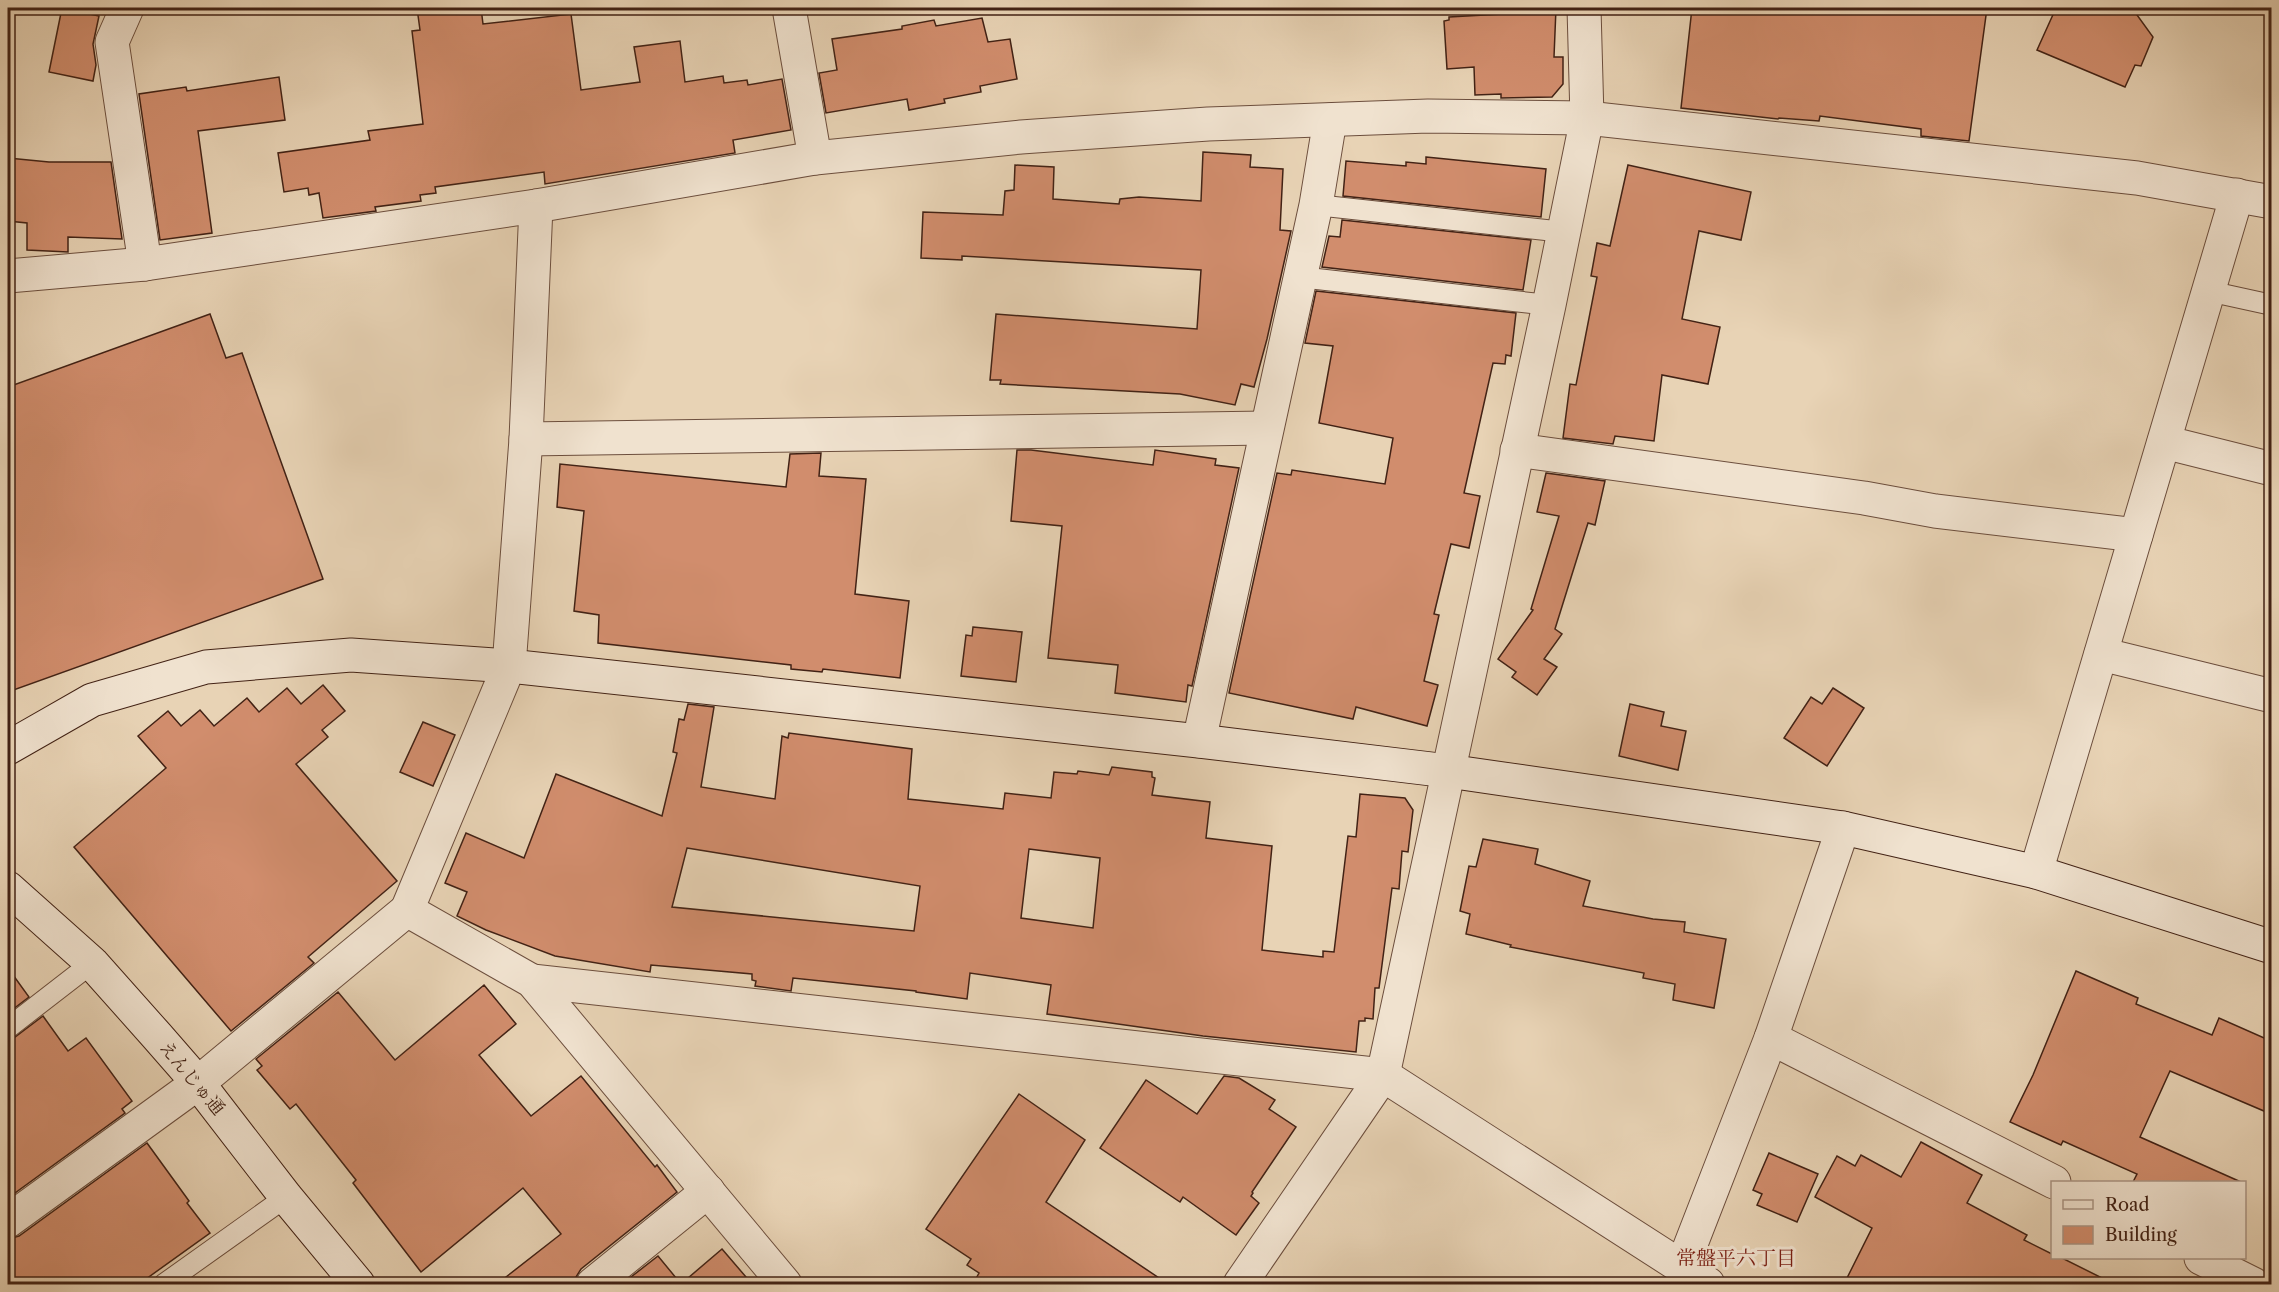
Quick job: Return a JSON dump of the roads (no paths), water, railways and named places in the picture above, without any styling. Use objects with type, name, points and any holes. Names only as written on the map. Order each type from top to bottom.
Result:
[{"type":"street","points":[[127,8],[112,42],[146,264]]},
{"type":"street","points":[[789,8],[815,158]]},
{"type":"street","points":[[1240,1284],[1383,1075],[1549,305],[1587,118],[1584,8]]},
{"type":"street","points":[[8,276],[146,264],[536,207],[815,158],[1021,137],[1208,124],[1428,116],[1587,118],[2137,178],[2271,202]]},
{"type":"street","points":[[1199,741],[1316,205],[1330,120]]},
{"type":"street","points":[[2036,872],[2237,195]]},
{"type":"street","points":[[8,1221],[198,1083],[407,910],[510,666],[526,439],[536,207]]},
{"type":"street","points":[[526,439],[1266,428]]},
{"type":"street","points":[[2164,442],[2271,469]]},
{"type":"street","points":[[1517,450],[1864,498],[1935,511],[2136,535]]},
{"type":"street","points":[[2101,654],[2271,696]]},
{"type":"street","points":[[8,748],[92,700],[206,667],[351,655],[510,666],[1199,741],[1448,771],[1843,828],[2036,872],[2271,947]]},
{"type":"street","points":[[532,981],[1383,1075],[1695,1276],[1771,1038],[1843,828]]},
{"type":"street","name":"えんじゅ通","points":[[8,888],[92,963],[198,1083],[286,1197],[358,1284]]},
{"type":"street","points":[[407,910],[532,981],[785,1284]]},
{"type":"street","points":[[1771,1038],[2052,1181]]},
{"type":"street","points":[[593,1284],[708,1191]]},
{"type":"street","points":[[2204,1259],[2253,1284]]},
{"type":"lane","points":[[1316,205],[1564,232]]},
{"type":"lane","points":[[1299,276],[1549,305]]},
{"type":"lane","points":[[2208,291],[2271,305]]},
{"type":"lane","points":[[8,1028],[92,963]]},
{"type":"lane","points":[[164,1284],[286,1197]]},
{"type":"district","name":"常盤平六丁目","points":[[1736,1258]]}]
